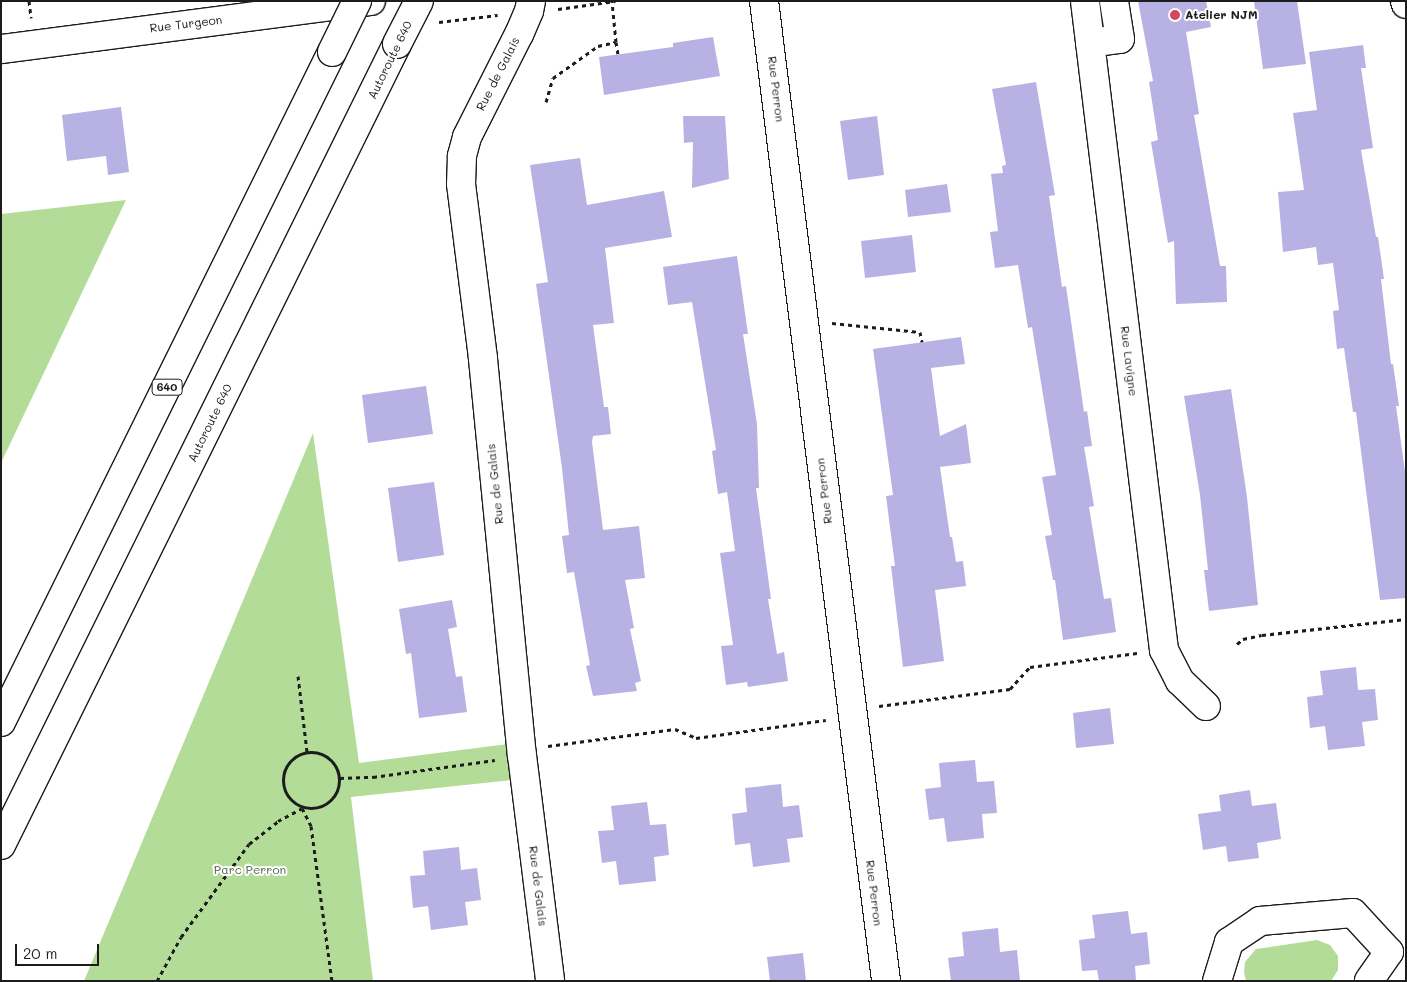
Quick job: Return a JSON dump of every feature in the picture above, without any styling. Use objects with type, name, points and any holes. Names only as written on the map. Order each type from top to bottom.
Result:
[{"type":"main road","name":"640","points":[[1,722],[357,1]]},
{"type":"main road","name":"Rue Turgeon","points":[[1,49],[371,1]]},
{"type":"main road","name":"Autoroute 640","points":[[1,846],[419,1]]},
{"type":"main road","name":"Rue de Galais","points":[[531,1],[529,11],[519,34],[467,137],[461,164],[466,227],[483,359],[512,715],[550,981]]},
{"type":"main road","name":"Rue Perron","points":[[764,1],[886,981]]},
{"type":"main road","name":"Rue Lavigne","points":[[1085,1],[1164,650],[1180,681],[1206,706]]},
{"type":"main road","points":[[1090,44],[1120,39],[1114,1]]},
{"type":"main road","points":[[1217,981],[1229,942],[1260,921],[1353,913],[1389,952],[1369,981]]},
{"type":"path","points":[[29,1],[31,18]]},
{"type":"path","points":[[562,9],[613,1],[618,54]]},
{"type":"path","points":[[546,102],[553,78],[598,46],[616,42]]},
{"type":"path","points":[[804,319],[920,332],[922,342]]},
{"type":"path","points":[[1237,644],[1243,639],[1262,636],[1406,618]]},
{"type":"path","points":[[876,706],[1010,689],[1030,668],[1146,652]]},
{"type":"path","points":[[298,676],[306,752]]},
{"type":"path","points":[[547,746],[675,729],[696,738],[834,719]]},
{"type":"path","points":[[157,981],[181,937],[249,844],[278,821],[302,808],[311,809],[329,803],[335,796],[340,778],[332,761],[316,752],[306,752],[290,761],[282,778],[287,796],[302,808],[311,826],[332,981]]},
{"type":"path","points":[[340,778],[373,777],[503,759]]},
{"type":"green space","points":[[126,200],[1,463],[1,214]]},
{"type":"green space","name":"Parc Perron","points":[[313,433],[359,763],[516,743],[513,780],[351,797],[373,981],[84,981]]},
{"type":"green space","points":[[1317,940],[1330,945],[1338,956],[1338,970],[1331,981],[1246,981],[1244,972],[1245,962],[1256,949]]},
{"type":"building","points":[[1138,1],[1206,1],[1211,27],[1186,32],[1199,114],[1194,115],[1220,266],[1226,266],[1227,302],[1176,304],[1174,241],[1168,243],[1151,142],[1158,140],[1149,82],[1153,81]]},
{"type":"building","points":[[1254,1],[1297,1],[1306,64],[1263,69]]},
{"type":"building","points":[[713,37],[720,76],[604,95],[599,57],[673,47],[673,43]]},
{"type":"building","points":[[1363,45],[1366,68],[1361,68],[1373,148],[1361,150],[1384,279],[1381,279],[1391,364],[1393,364],[1399,406],[1396,406],[1406,479],[1406,598],[1380,600],[1356,412],[1353,412],[1344,348],[1337,349],[1333,311],[1339,310],[1333,263],[1318,265],[1316,247],[1283,252],[1278,192],[1304,190],[1293,113],[1317,110],[1309,52]]},
{"type":"building","points":[[1036,82],[1055,195],[1049,196],[1062,287],[1066,286],[1084,412],[1087,411],[1092,446],[1084,447],[1094,506],[1089,507],[1104,599],[1111,598],[1116,632],[1063,640],[1055,580],[1053,580],[1045,536],[1052,535],[1042,477],[1056,475],[1032,327],[1028,328],[1018,265],[995,268],[990,232],[998,231],[991,174],[1003,173],[1002,166],[1006,165],[992,89]]},
{"type":"building","points":[[121,107],[129,172],[108,175],[106,156],[67,161],[62,115]]},
{"type":"building","points":[[683,116],[725,116],[729,179],[692,188],[693,142],[684,143]]},
{"type":"building","points":[[877,116],[884,175],[848,180],[840,121]]},
{"type":"building","points":[[580,158],[587,205],[664,191],[672,237],[605,248],[614,323],[593,325],[604,407],[608,407],[611,434],[593,436],[592,442],[603,530],[639,526],[645,578],[625,580],[634,628],[630,629],[641,681],[635,683],[637,691],[593,696],[586,666],[590,665],[574,572],[567,573],[562,536],[569,535],[562,468],[536,284],[548,282],[530,165]]},
{"type":"building","points":[[947,184],[951,212],[908,217],[905,190]]},
{"type":"building","points":[[912,235],[916,272],[865,278],[861,241]]},
{"type":"building","points":[[737,256],[748,334],[743,334],[757,424],[759,488],[756,488],[771,599],[768,599],[777,654],[784,652],[788,681],[748,687],[747,682],[726,685],[721,646],[733,645],[720,553],[735,551],[727,492],[718,494],[712,451],[716,450],[692,302],[668,305],[663,267]]},
{"type":"building","points":[[961,337],[965,364],[931,368],[940,436],[966,424],[971,463],[940,467],[950,537],[952,537],[956,562],[963,561],[966,586],[935,590],[944,661],[903,667],[891,566],[895,566],[886,496],[893,495],[873,349]]},
{"type":"building","points":[[426,386],[433,434],[368,443],[362,395]]},
{"type":"building","points":[[1231,389],[1247,497],[1258,605],[1209,611],[1204,570],[1208,570],[1200,495],[1184,396]]},
{"type":"building","points":[[434,482],[444,555],[398,562],[388,488]]},
{"type":"building","points":[[452,600],[457,627],[448,629],[456,677],[462,676],[467,712],[419,718],[411,653],[406,654],[399,609]]},
{"type":"building","points":[[1356,667],[1358,690],[1375,689],[1378,720],[1362,722],[1365,746],[1328,750],[1325,726],[1310,728],[1307,697],[1323,695],[1320,671]]},
{"type":"building","points":[[1110,708],[1114,744],[1076,748],[1073,713]]},
{"type":"building","points":[[975,760],[977,782],[994,781],[997,813],[982,814],[984,838],[947,842],[944,818],[929,820],[925,789],[941,787],[939,763]]},
{"type":"building","points":[[781,784],[783,807],[799,805],[803,837],[787,839],[790,862],[753,867],[750,843],[735,845],[732,814],[747,812],[745,788]]},
{"type":"building","points":[[1250,790],[1252,806],[1276,803],[1281,839],[1257,843],[1259,858],[1228,862],[1226,846],[1203,850],[1198,814],[1221,811],[1219,795]]},
{"type":"building","points":[[647,802],[650,825],[666,824],[669,855],[654,857],[656,881],[619,885],[616,861],[602,863],[598,831],[614,830],[611,806]]},
{"type":"building","points":[[459,847],[461,870],[477,868],[481,900],[465,902],[468,925],[431,930],[428,906],[413,908],[410,876],[425,875],[423,851]]},
{"type":"building","points":[[1128,911],[1131,934],[1147,932],[1150,964],[1135,966],[1136,981],[1099,981],[1097,970],[1082,971],[1079,940],[1095,938],[1092,915]]},
{"type":"building","points":[[998,928],[1000,952],[1017,950],[1020,981],[951,981],[948,958],[964,956],[962,932]]},
{"type":"building","points":[[803,953],[806,981],[770,981],[767,957]]},
{"type":"place","name":"Atelier NJM","points":[[1175,15]]}]
